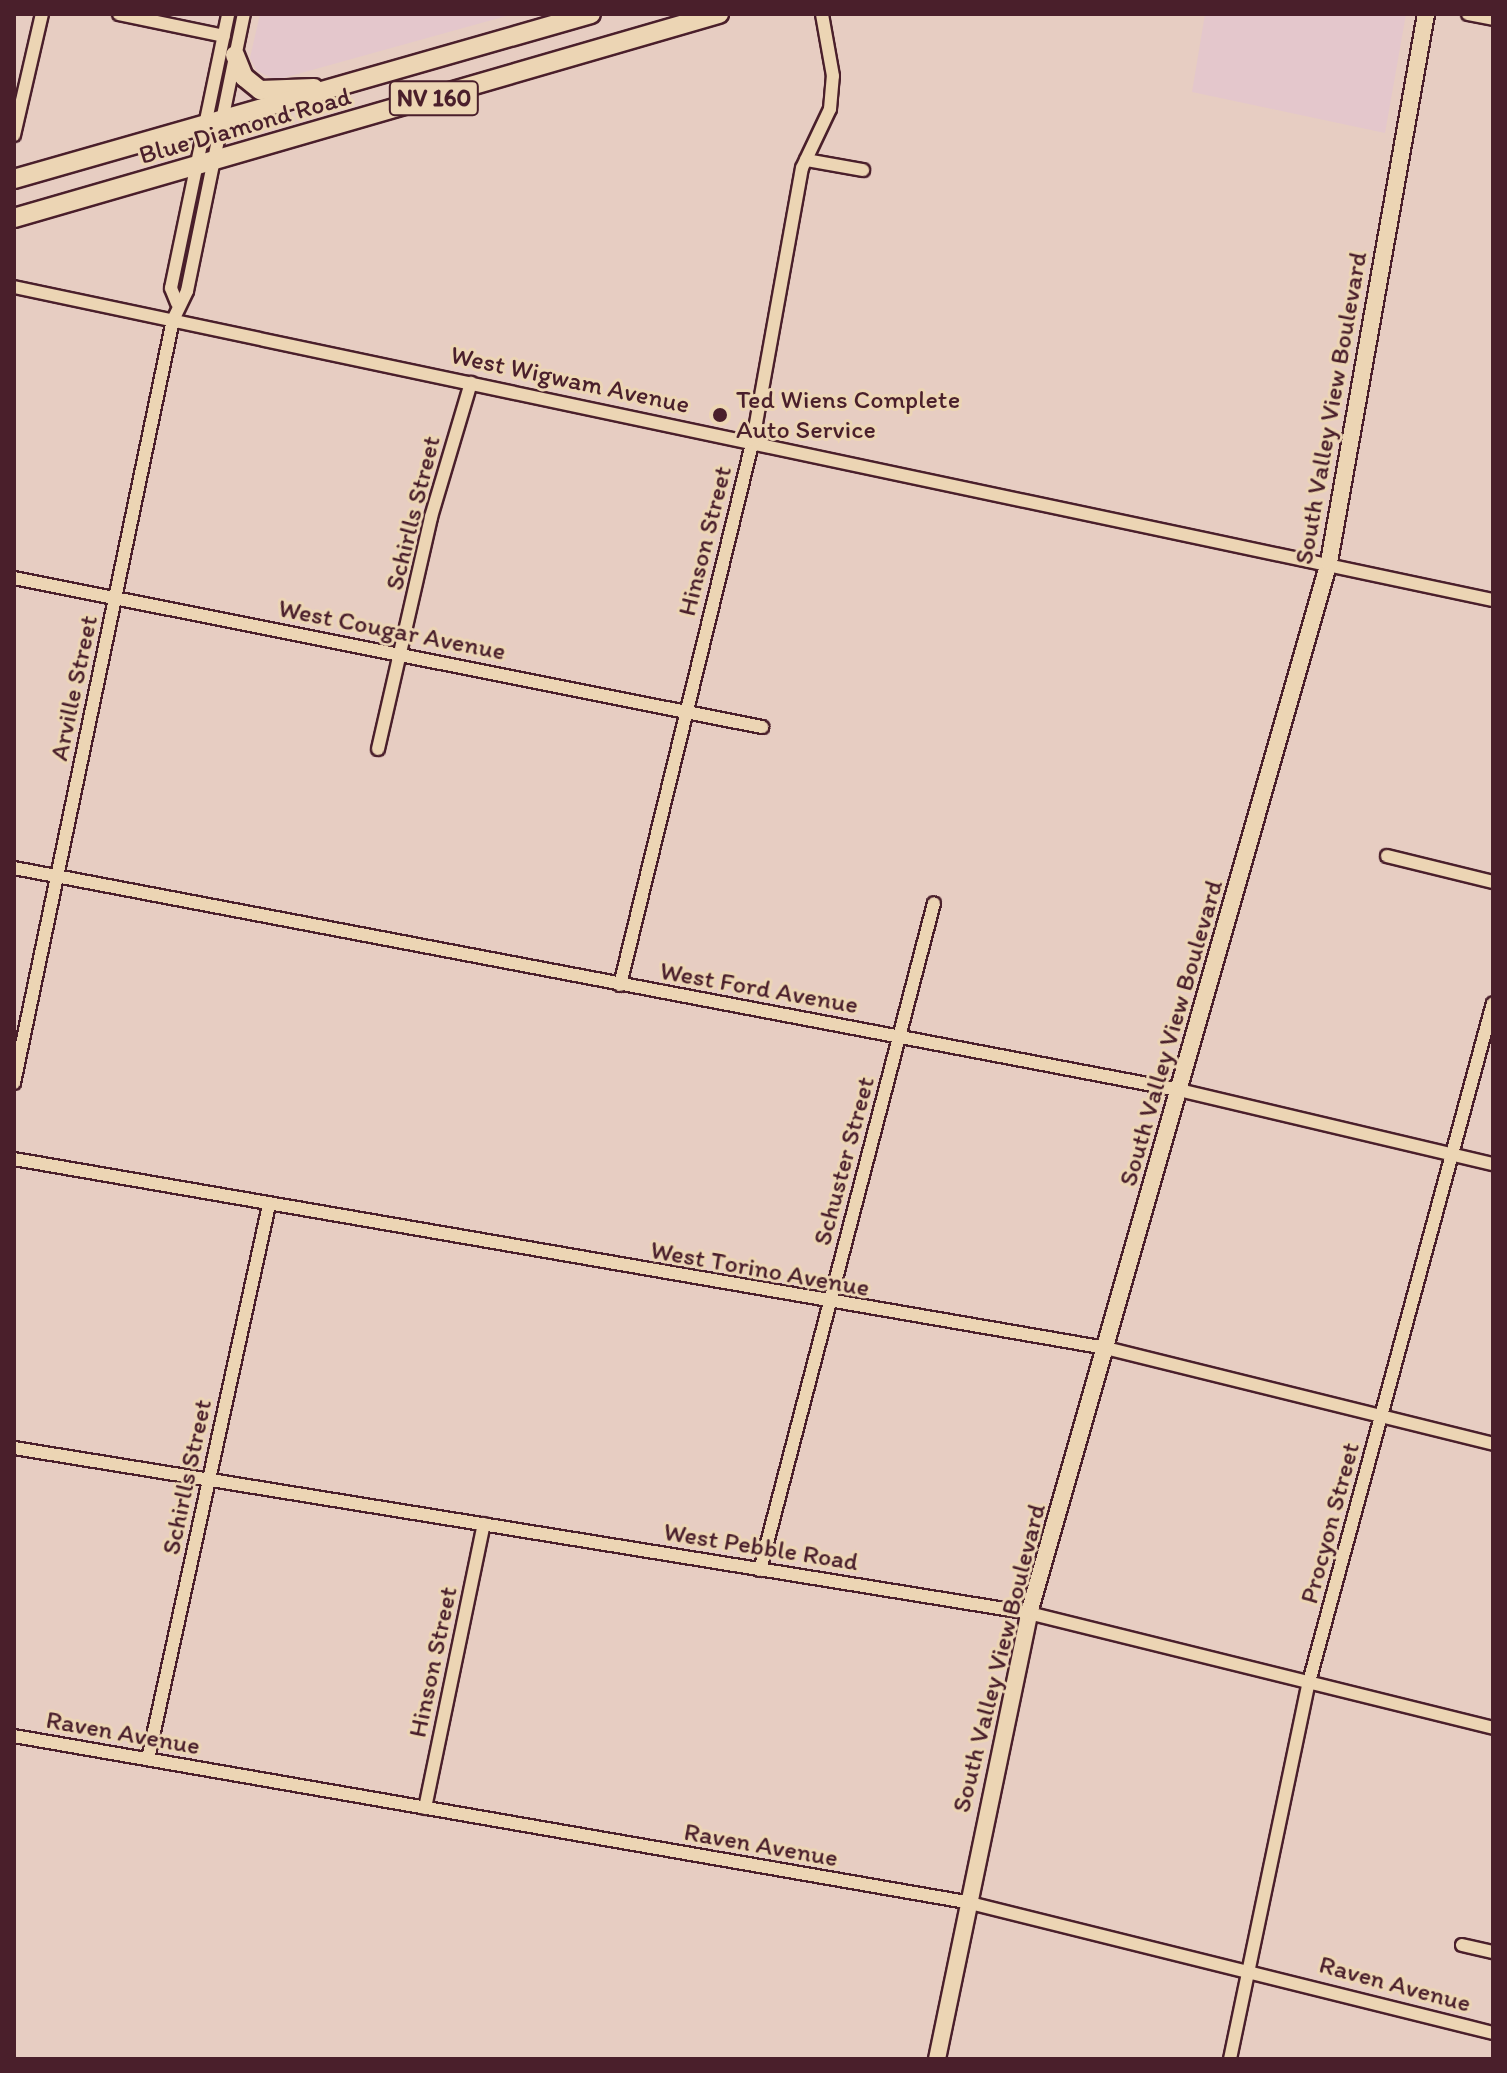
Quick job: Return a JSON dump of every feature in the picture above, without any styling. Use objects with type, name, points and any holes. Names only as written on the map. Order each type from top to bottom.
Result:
[{"type":"highway","name":"Blue Diamond Road","points":[[14,179],[591,14]]},
{"type":"highway","name":"Blue Diamond Road","points":[[14,218],[204,166],[719,14]]},
{"type":"highway","points":[[235,55],[247,82],[260,90],[329,89]]},
{"type":"main road","name":"South Valley View Boulevard","points":[[937,2059],[966,1902],[1029,1613],[1329,562],[1426,14]]},
{"type":"street","points":[[14,135],[42,14]]},
{"type":"street","points":[[119,14],[156,18],[224,36]]},
{"type":"street","name":"Arville Street","points":[[214,122],[228,14]]},
{"type":"street","name":"Arville Street","points":[[14,1083],[177,303],[171,288],[244,14]]},
{"type":"street","name":"Hinson Street","points":[[620,985],[753,440],[806,160],[830,109],[833,76],[822,14]]},
{"type":"street","points":[[1468,14],[1493,19]]},
{"type":"street","points":[[806,160],[863,170]]},
{"type":"street","name":"West Wigwam Avenue","points":[[14,287],[753,440],[1329,562],[1493,600]]},
{"type":"street","name":"Schirlls Street","points":[[378,749],[431,517],[471,383]]},
{"type":"street","name":"West Cougar Avenue","points":[[14,578],[115,601],[687,709],[762,727]]},
{"type":"street","points":[[1387,856],[1493,882]]},
{"type":"street","name":"West Ford Avenue","points":[[14,868],[1179,1090],[1493,1164]]},
{"type":"street","name":"Schuster Street","points":[[760,1570],[934,903]]},
{"type":"street","name":"Procyon Street","points":[[1230,2059],[1309,1682],[1493,1003]]},
{"type":"street","name":"West Torino Avenue","points":[[14,1159],[830,1304],[1106,1348],[1493,1444]]},
{"type":"street","name":"Schirlls Street","points":[[148,1759],[269,1205]]},
{"type":"street","name":"West Pebble Road","points":[[14,1448],[1029,1613],[1493,1728]]},
{"type":"street","name":"Hinson Street","points":[[425,1808],[484,1524]]},
{"type":"street","name":"Raven Avenue","points":[[14,1736],[966,1902],[1248,1969],[1493,2033]]},
{"type":"street","points":[[1462,1945],[1493,1952]]},
{"type":"shaded area","points":[[260,14],[514,14],[276,80],[257,71],[250,58]]},
{"type":"shaded area","points":[[1205,14],[1406,14],[1385,133],[1192,92]]},
{"type":"place","name":"Ted Wiens Complete Auto Service","points":[[720,415]]}]
